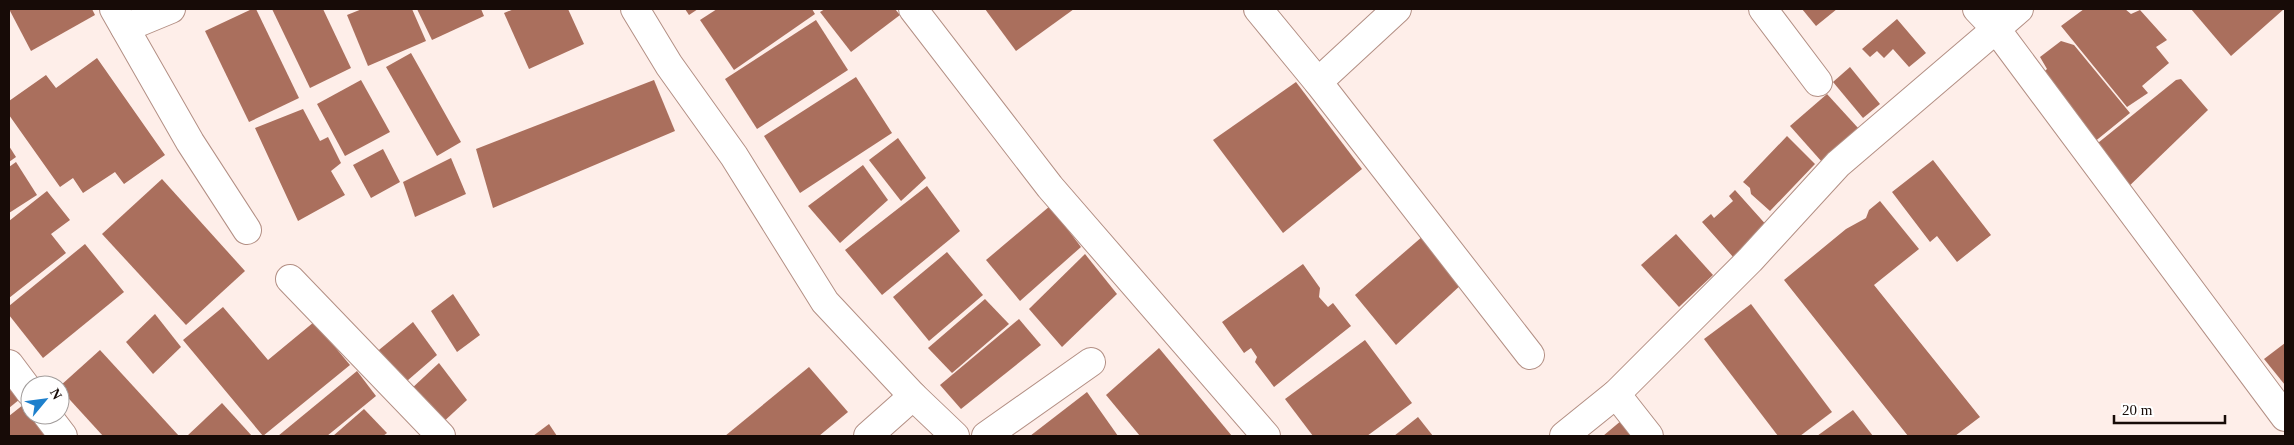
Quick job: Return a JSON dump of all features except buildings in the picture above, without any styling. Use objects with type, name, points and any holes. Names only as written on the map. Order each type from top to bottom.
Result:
[{"type":"street","points":[[171,9],[119,18],[190,142],[247,230]]},
{"type":"street","points":[[635,9],[669,65],[734,156],[825,302],[913,396],[955,436]]},
{"type":"street","points":[[914,9],[1050,187],[1266,436]]},
{"type":"street","points":[[1258,9],[1318,82],[1530,355]]},
{"type":"street","points":[[1318,82],[1397,9]]},
{"type":"street","points":[[1763,9],[1818,82]]},
{"type":"street","points":[[1977,9],[1996,29],[2285,417]]},
{"type":"street","points":[[1564,436],[1616,394],[1750,260],[1838,164],[2019,9]]},
{"type":"street","points":[[290,279],[442,436]]},
{"type":"street","points":[[986,436],[1091,362]]},
{"type":"street","points":[[9,364],[20,379]]},
{"type":"street","points":[[1616,394],[1649,436]]},
{"type":"street","points":[[868,436],[913,396]]},
{"type":"street","points":[[55,425],[63,436]]}]
